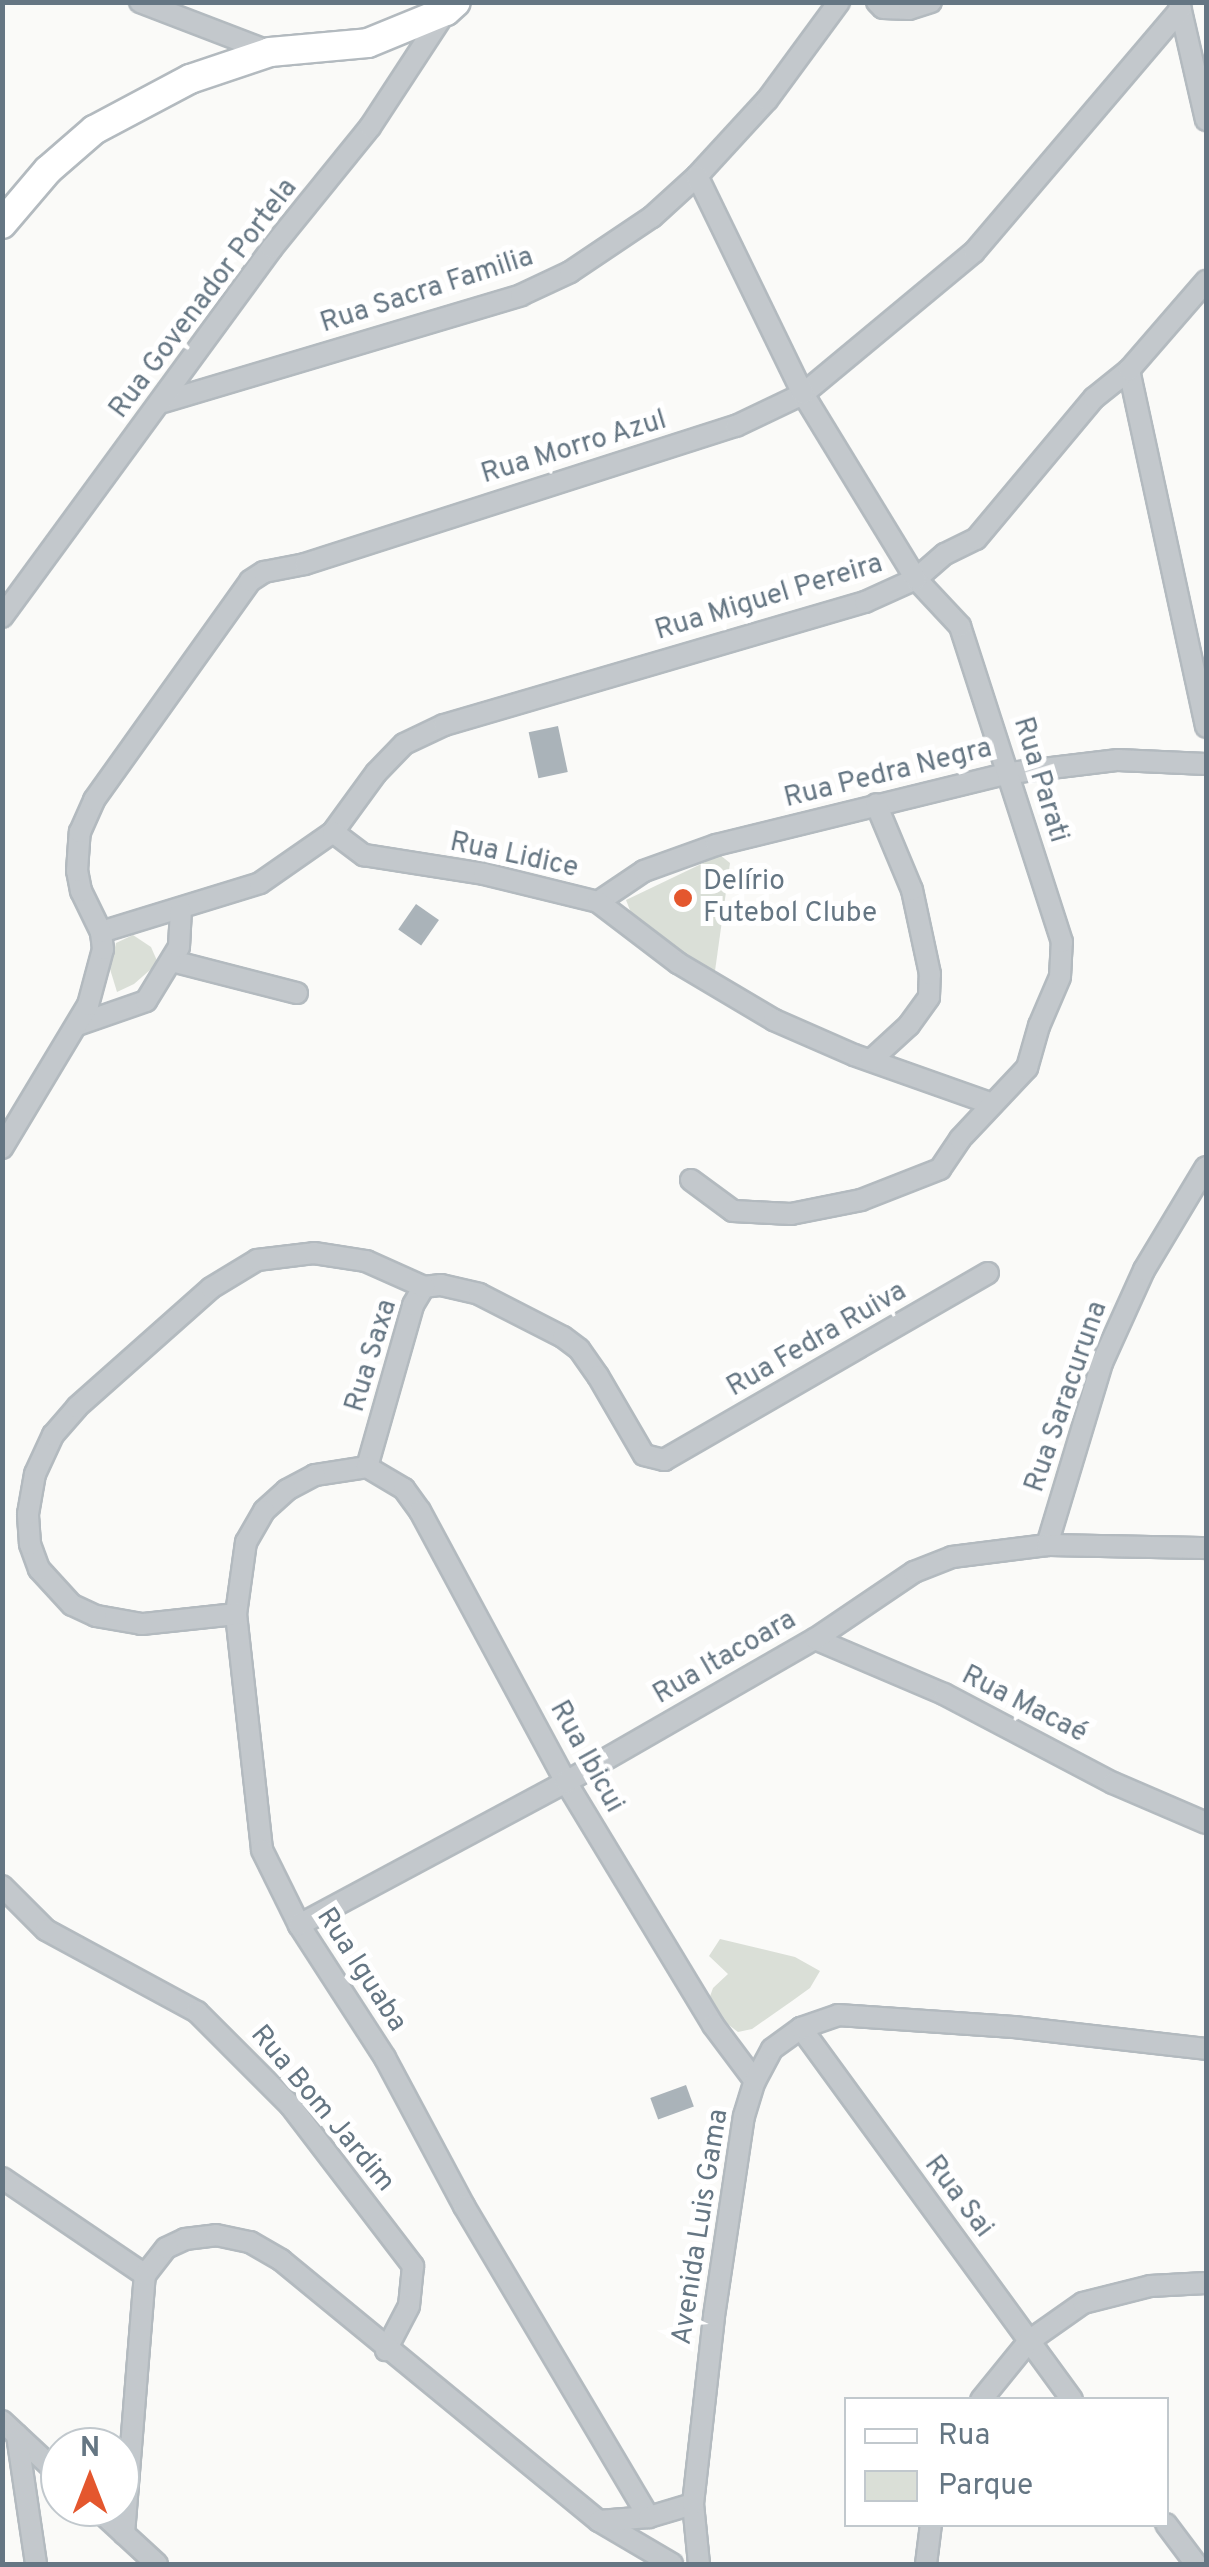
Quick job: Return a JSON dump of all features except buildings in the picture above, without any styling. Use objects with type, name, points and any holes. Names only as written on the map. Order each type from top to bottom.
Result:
[{"type":"main road","points":[[5,216],[94,130],[190,79],[270,52],[368,43],[451,7]]},
{"type":"street","points":[[140,2],[270,52]]},
{"type":"street","name":"Rua Sacra Familia","points":[[163,402],[521,295],[570,272],[652,217],[697,176],[767,100],[839,2]]},
{"type":"street","points":[[877,2],[883,8],[908,10],[930,2]]},
{"type":"street","points":[[1180,6],[1206,120]]},
{"type":"street","name":"Rua Morro Azul","points":[[102,940],[81,891],[80,832],[94,800],[250,581],[274,568],[305,564],[736,426],[803,394],[974,252],[1180,6]]},
{"type":"street","name":"Rua Govenador Portela","points":[[2,617],[272,248],[394,95],[451,7]]},
{"type":"street","name":"Rua Parati","points":[[690,1180],[733,1211],[791,1214],[861,1200],[940,1169],[992,1104],[1027,1068],[1038,1026],[1060,976],[1062,942],[960,626],[916,579],[803,394],[697,176]]},
{"type":"street","name":"Rua Miguel Pereira","points":[[334,832],[376,772],[404,744],[444,725],[865,602],[916,579],[945,554],[976,539],[1094,398],[1128,370],[1206,281]]},
{"type":"street","points":[[1128,370],[1206,728]]},
{"type":"street","name":"Rua Pedra Negra","points":[[598,902],[644,871],[716,845],[1010,772],[1118,760],[1206,764]]},
{"type":"street","points":[[871,1060],[909,1025],[929,997],[930,974],[912,890],[876,804]]},
{"type":"street","points":[[2,1148],[80,1024],[102,940],[260,883],[334,832]]},
{"type":"street","name":"Rua Lidice","points":[[334,832],[364,855],[484,874],[598,902],[678,964],[774,1020],[992,1104]]},
{"type":"street","points":[[80,1024],[146,1001],[179,948],[182,910]]},
{"type":"street","points":[[172,961],[297,994]]},
{"type":"street","name":"Rua Saracuruna","points":[[1047,1545],[1102,1363],[1144,1270],[1206,1167]]},
{"type":"street","points":[[236,1614],[142,1624],[96,1616],[72,1604],[39,1569],[30,1544],[28,1514],[35,1474],[54,1435],[77,1407],[211,1288],[256,1260],[314,1253],[366,1261],[424,1287]]},
{"type":"street","name":"Rua Fedra Ruiva","points":[[675,1457],[988,1273]]},
{"type":"street","name":"Rua Saxa","points":[[367,1467],[413,1305],[424,1287],[441,1286],[479,1294],[563,1337],[589,1363],[644,1455],[675,1457]]},
{"type":"street","name":"Rua Iguaba","points":[[367,1467],[315,1474],[287,1490],[264,1512],[246,1542],[236,1614],[262,1850],[299,1926],[385,2058],[474,2222],[649,2516]]},
{"type":"street","name":"Rua Ibicui","points":[[367,1467],[404,1489],[420,1512],[566,1782],[712,2025],[754,2081]]},
{"type":"street","name":"Rua Itacoara","points":[[299,1926],[566,1782],[815,1639],[914,1572],[952,1557],[1047,1545],[1206,1548]]},
{"type":"street","name":"Rua Macaé","points":[[815,1639],[944,1694],[1113,1784],[1206,1823]]},
{"type":"street","name":"Rua Bom Jardim","points":[[2,1886],[46,1930],[197,2012],[290,2105],[413,2266],[409,2306],[386,2350]]},
{"type":"street","name":"Avenida Luis Gama","points":[[700,2564],[692,2504],[714,2316],[744,2116],[754,2081],[772,2049],[800,2028],[838,2015],[1206,2048]]},
{"type":"street","name":"Rua Sai","points":[[800,2028],[1070,2397]]},
{"type":"street","points":[[2,2178],[145,2274]]},
{"type":"street","points":[[124,2534],[145,2274],[166,2248],[186,2239],[216,2235],[250,2242],[281,2260],[599,2521],[672,2564]]},
{"type":"street","points":[[984,2397],[1029,2341],[1082,2303],[1150,2286],[1206,2283]]},
{"type":"street","points":[[10,2428],[40,2456]]},
{"type":"street","points":[[10,2428],[36,2564]]},
{"type":"street","points":[[599,2521],[649,2516],[692,2504]]},
{"type":"street","points":[[116,2527],[157,2564]]},
{"type":"street","points":[[926,2564],[931,2527]]},
{"type":"street","points":[[1168,2527],[1196,2564]]},
{"type":"green space","points":[[720,855],[730,863],[715,971],[663,942],[633,918],[626,900]]},
{"type":"green space","points":[[133,935],[151,947],[158,963],[134,984],[117,992],[110,969],[116,943]]},
{"type":"green space","points":[[720,1939],[795,1957],[820,1971],[810,1988],[752,2029],[738,2032],[717,2016],[709,1999],[713,1988],[728,1974],[709,1956]]},
{"type":"place","name":"Delírio Futebol Clube","points":[[683,898]]}]
